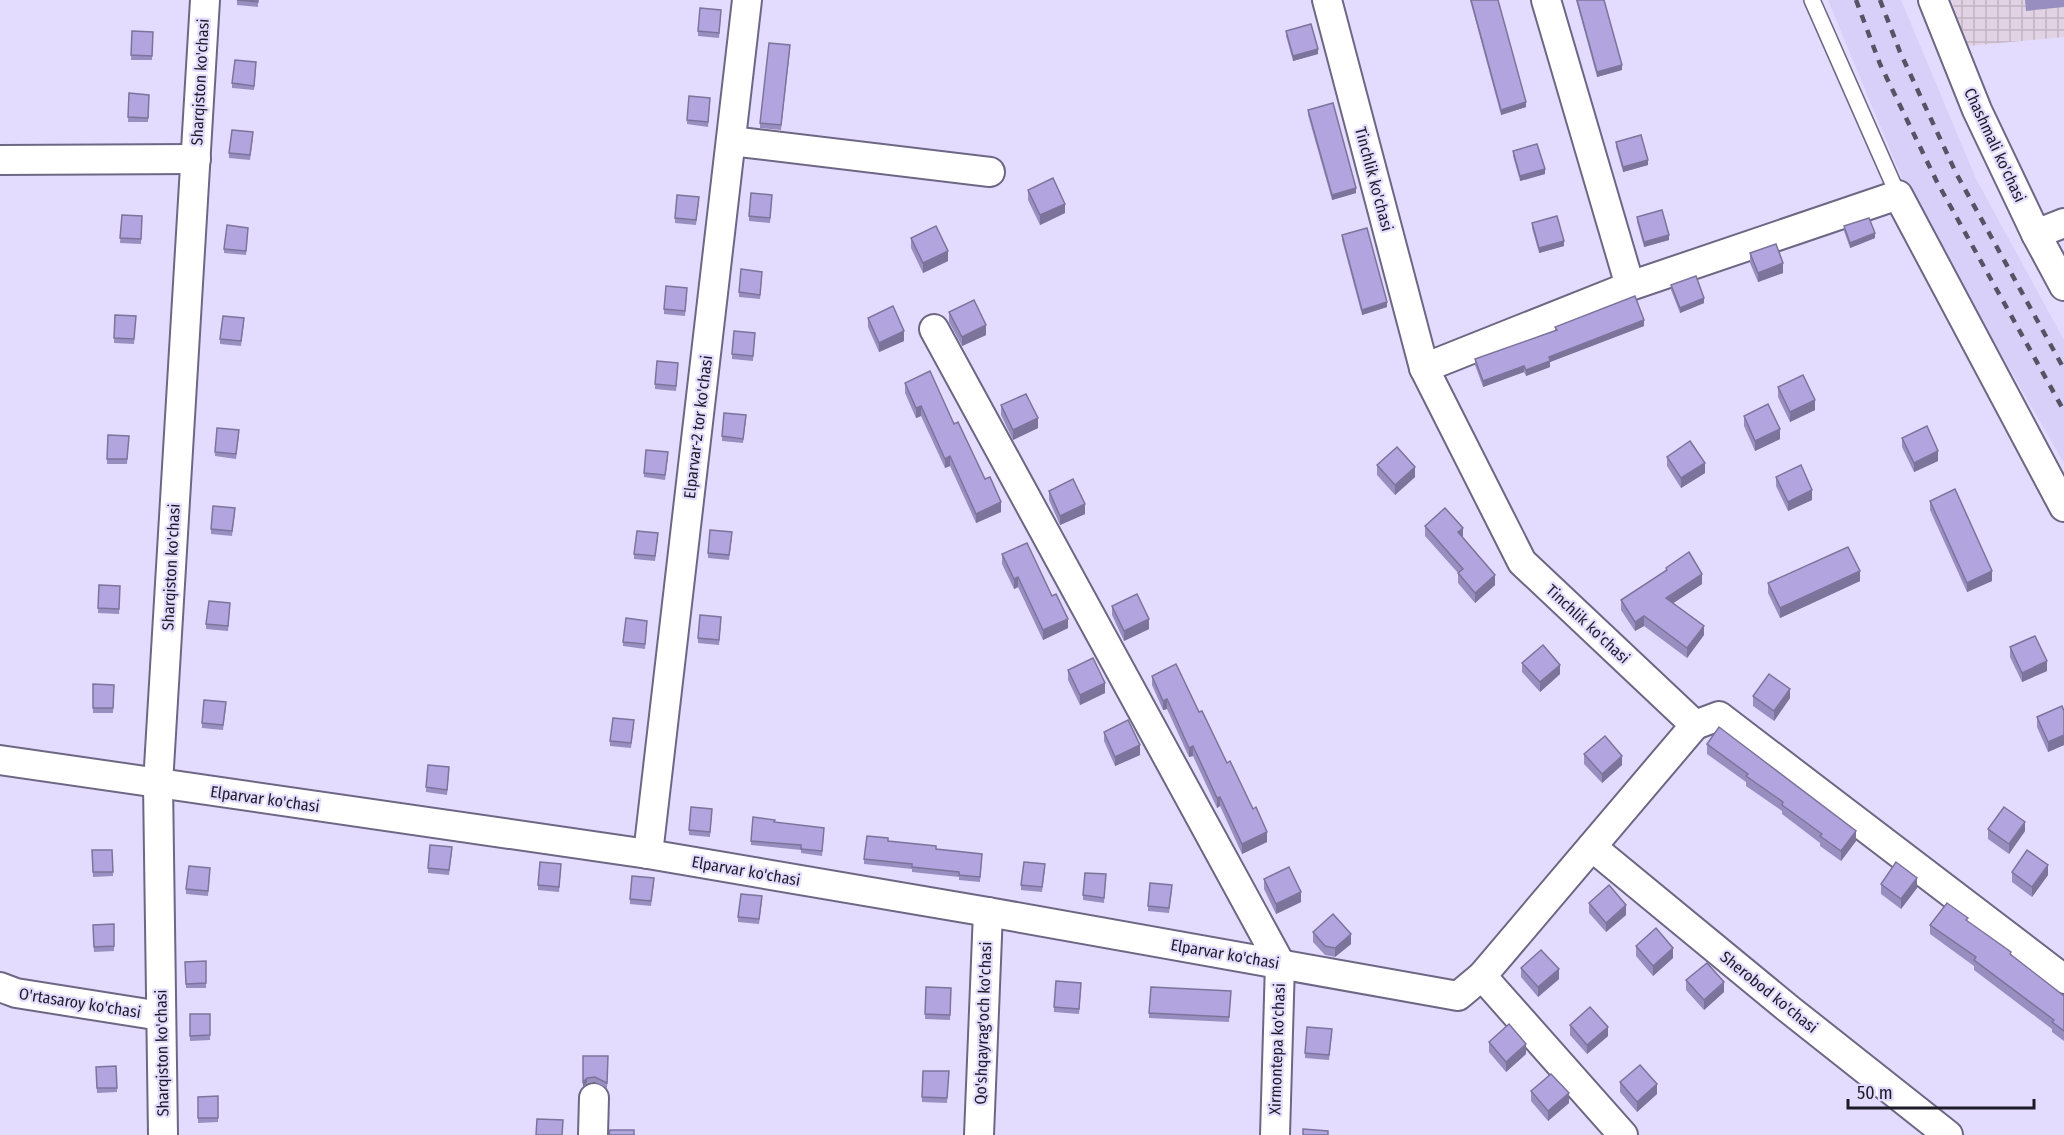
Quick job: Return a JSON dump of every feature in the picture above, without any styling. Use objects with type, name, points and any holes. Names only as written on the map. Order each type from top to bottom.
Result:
[{"type":"street","name":"Sharqiston ko'chasi","points":[[163,1135],[158,783],[205,0]]},
{"type":"street","name":"Elparvar-2 tor ko'chasi","points":[[648,854],[747,0]]},
{"type":"street","name":"Tinchlik ko'chasi","points":[[1327,0],[1424,368],[1522,562],[1695,725]]},
{"type":"street","points":[[1546,0],[1630,286]]},
{"type":"street","name":"Chashmali ko'chasi","points":[[1933,0],[1977,110],[2036,234],[2064,286]]},
{"type":"street","points":[[731,141],[990,172]]},
{"type":"street","points":[[0,160],[196,159]]},
{"type":"street","points":[[1424,368],[1630,286],[1898,195],[2064,507]]},
{"type":"street","points":[[2036,234],[2064,223]]},
{"type":"street","points":[[934,329],[1280,963]]},
{"type":"street","points":[[1623,1135],[1482,976],[1695,725],[1719,716],[2064,979]]},
{"type":"street","name":"Elparvar ko'chasi","points":[[0,760],[648,854],[1458,996],[1482,976]]},
{"type":"street","name":"Sherobod ko'chasi","points":[[1592,847],[1790,1010],[1948,1135]]},
{"type":"street","name":"Qo'shqayrag'och ko'chasi","points":[[979,1135],[988,912]]},
{"type":"street","name":"Xirmontepa ko'chasi","points":[[1275,1135],[1280,963]]},
{"type":"street","name":"O'rtasaroy ko'chasi","points":[[0,987],[16,993],[161,1016]]},
{"type":"street","points":[[593,1135],[594,1098]]},
{"type":"lane","points":[[1812,0],[1898,195]]},
{"type":"shaded area","points":[[1828,0],[1901,0],[1976,179],[2064,340],[2064,463],[1908,193]]},
{"type":"shaded area","points":[[1951,0],[2064,0],[2064,37],[1968,46]]},
{"type":"building","points":[[1471,0],[1498,0],[1526,102],[1501,110]]},
{"type":"building","points":[[1577,0],[1604,0],[1622,65],[1597,72]]},
{"type":"building","points":[[700,8],[721,10],[719,33],[698,31]]},
{"type":"building","points":[[1311,24],[1318,49],[1293,56],[1286,31]]},
{"type":"building","points":[[132,31],[153,32],[152,56],[131,55]]},
{"type":"building","points":[[769,43],[790,45],[781,125],[760,123]]},
{"type":"building","points":[[235,60],[256,62],[254,86],[232,83]]},
{"type":"building","points":[[129,93],[149,95],[148,118],[128,117]]},
{"type":"building","points":[[689,96],[710,98],[708,122],[687,120]]},
{"type":"building","points":[[1333,103],[1356,188],[1332,195],[1308,110]]},
{"type":"building","points":[[232,130],[253,132],[250,155],[229,153]]},
{"type":"building","points":[[1641,135],[1648,160],[1623,167],[1616,142]]},
{"type":"building","points":[[1537,144],[1545,169],[1520,176],[1513,151]]},
{"type":"building","points":[[1053,178],[1065,204],[1040,215],[1028,190]]},
{"type":"building","points":[[751,193],[772,195],[770,218],[749,216]]},
{"type":"building","points":[[677,195],[699,197],[696,220],[675,218]]},
{"type":"building","points":[[1662,210],[1669,235],[1644,242],[1637,217]]},
{"type":"building","points":[[122,215],[142,216],[141,239],[120,238]]},
{"type":"building","points":[[1557,216],[1564,241],[1539,248],[1532,223]]},
{"type":"building","points":[[1869,218],[1875,233],[1850,243],[1844,226]]},
{"type":"building","points":[[227,225],[248,228],[246,251],[224,249]]},
{"type":"building","points":[[936,226],[948,251],[923,263],[911,238]]},
{"type":"building","points":[[1367,228],[1387,302],[1362,310],[1342,235]]},
{"type":"building","points":[[1776,244],[1783,263],[1758,273],[1750,253]]},
{"type":"building","points":[[741,269],[762,272],[760,295],[739,292]]},
{"type":"building","points":[[1696,276],[1704,298],[1680,308],[1671,285]]},
{"type":"building","points":[[666,286],[687,288],[685,311],[664,309]]},
{"type":"building","points":[[1635,296],[1644,320],[1549,357],[1550,361],[1526,370],[1524,366],[1483,381],[1475,359],[1557,330],[1555,327]]},
{"type":"building","points":[[974,300],[986,325],[962,337],[949,312]]},
{"type":"building","points":[[893,306],[904,331],[879,343],[868,318]]},
{"type":"building","points":[[115,315],[136,316],[134,339],[114,338]]},
{"type":"building","points":[[223,316],[244,318],[241,341],[220,339]]},
{"type":"building","points":[[734,331],[755,333],[753,356],[732,354]]},
{"type":"building","points":[[657,361],[678,363],[676,386],[655,384]]},
{"type":"building","points":[[930,371],[954,424],[958,422],[985,479],[990,477],[1001,502],[976,514],[950,456],[945,459],[921,406],[916,408],[905,383]]},
{"type":"building","points":[[1803,375],[1815,400],[1790,412],[1778,387]]},
{"type":"building","points":[[1026,394],[1038,418],[1013,430],[1001,405]]},
{"type":"building","points":[[1768,404],[1780,429],[1755,441],[1744,416]]},
{"type":"building","points":[[724,413],[746,415],[743,439],[722,436]]},
{"type":"building","points":[[1927,426],[1938,451],[1914,463],[1902,438]]},
{"type":"building","points":[[217,428],[239,430],[236,454],[215,452]]},
{"type":"building","points":[[108,435],[129,436],[127,459],[107,459]]},
{"type":"building","points":[[1690,441],[1705,463],[1681,478],[1667,457]]},
{"type":"building","points":[[1397,447],[1415,467],[1395,485],[1377,465]]},
{"type":"building","points":[[646,450],[668,452],[665,475],[644,473]]},
{"type":"building","points":[[1801,465],[1812,490],[1788,502],[1776,477]]},
{"type":"building","points":[[1073,479],[1085,504],[1060,516],[1049,491]]},
{"type":"building","points":[[1955,489],[1992,571],[1967,583],[1930,501]]},
{"type":"building","points":[[213,506],[235,508],[232,531],[211,529]]},
{"type":"building","points":[[1445,508],[1463,528],[1458,532],[1495,575],[1475,593],[1458,573],[1463,569],[1425,526]]},
{"type":"building","points":[[710,530],[732,532],[729,555],[708,553]]},
{"type":"building","points":[[637,531],[658,533],[655,556],[634,554]]},
{"type":"building","points":[[1027,543],[1052,596],[1056,594],[1068,619],[1043,630],[1018,577],[1014,579],[1002,554]]},
{"type":"building","points":[[1848,547],[1860,571],[1780,608],[1768,583]]},
{"type":"building","points":[[1689,552],[1702,574],[1666,598],[1704,626],[1687,648],[1644,616],[1635,622],[1621,600],[1667,570],[1666,568]]},
{"type":"building","points":[[99,585],[120,586],[119,609],[98,608]]},
{"type":"building","points":[[1137,594],[1149,619],[1124,631],[1112,606]]},
{"type":"building","points":[[209,601],[230,603],[228,626],[206,624]]},
{"type":"building","points":[[700,615],[721,617],[719,640],[698,638]]},
{"type":"building","points":[[626,618],[647,621],[645,644],[623,642]]},
{"type":"building","points":[[2035,636],[2047,661],[2022,673],[2010,647]]},
{"type":"building","points":[[1543,645],[1560,665],[1540,682],[1522,663]]},
{"type":"building","points":[[1093,658],[1105,683],[1080,695],[1068,670]]},
{"type":"building","points":[[1176,664],[1199,712],[1202,711],[1227,763],[1230,761],[1267,832],[1242,844],[1193,746],[1189,748],[1167,699],[1163,701],[1152,676]]},
{"type":"building","points":[[1769,674],[1790,689],[1774,711],[1753,696]]},
{"type":"building","points":[[93,684],[114,685],[113,708],[93,708]]},
{"type":"building","points":[[204,700],[226,702],[223,725],[202,723]]},
{"type":"building","points":[[2062,706],[2064,735],[2048,742],[2037,717]]},
{"type":"building","points":[[613,718],[634,720],[631,743],[610,741]]},
{"type":"building","points":[[1128,720],[1140,745],[1115,757],[1104,732]]},
{"type":"building","points":[[1719,727],[1856,831],[1841,851],[1782,805],[1783,802],[1746,776],[1748,774],[1707,744]]},
{"type":"building","points":[[1605,736],[1622,756],[1602,774],[1584,754]]},
{"type":"building","points":[[428,765],[449,767],[447,790],[426,787]]},
{"type":"building","points":[[691,807],[712,809],[710,832],[689,830]]},
{"type":"building","points":[[2004,807],[2025,822],[2009,844],[1988,829]]},
{"type":"building","points":[[753,817],[824,828],[822,851],[801,849],[801,845],[751,841]]},
{"type":"building","points":[[867,836],[888,838],[888,841],[936,846],[936,849],[982,854],[980,877],[959,875],[959,872],[912,867],[912,864],[864,859]]},
{"type":"building","points":[[430,845],[452,847],[449,870],[428,868]]},
{"type":"building","points":[[92,850],[112,850],[113,872],[93,872]]},
{"type":"building","points":[[2027,850],[2048,865],[2032,887],[2012,872]]},
{"type":"building","points":[[540,862],[561,864],[559,887],[538,885]]},
{"type":"building","points":[[1024,862],[1045,864],[1042,887],[1021,885]]},
{"type":"building","points":[[1896,862],[1917,878],[1901,899],[1881,884]]},
{"type":"building","points":[[189,866],[210,868],[208,891],[186,889]]},
{"type":"building","points":[[1289,867],[1301,892],[1276,904],[1264,879]]},
{"type":"building","points":[[1085,873],[1106,874],[1104,898],[1083,895]]},
{"type":"building","points":[[632,876],[654,878],[651,901],[630,899]]},
{"type":"building","points":[[1150,883],[1172,885],[1169,908],[1148,906]]},
{"type":"building","points":[[1609,885],[1626,905],[1606,923],[1589,903]]},
{"type":"building","points":[[741,894],[762,896],[759,919],[738,917]]},
{"type":"building","points":[[1947,903],[2064,996],[2064,1031],[2052,1022],[2054,1020],[1974,960],[1976,957],[1930,925]]},
{"type":"building","points":[[1333,914],[1351,934],[1335,948],[1325,946],[1313,932]]},
{"type":"building","points":[[114,924],[114,946],[94,947],[93,925]]},
{"type":"building","points":[[1656,928],[1673,948],[1653,966],[1636,946]]},
{"type":"building","points":[[1541,950],[1559,969],[1538,987],[1521,968]]},
{"type":"building","points":[[206,961],[206,983],[186,984],[185,962]]},
{"type":"building","points":[[1707,963],[1724,982],[1704,1000],[1686,980]]},
{"type":"building","points":[[1056,981],[1081,983],[1079,1009],[1054,1007]]},
{"type":"building","points":[[926,987],[951,988],[950,1015],[925,1014]]},
{"type":"building","points":[[1151,987],[1231,991],[1229,1017],[1149,1013]]},
{"type":"building","points":[[1590,1007],[1608,1027],[1587,1045],[1570,1025]]},
{"type":"building","points":[[190,1014],[210,1014],[210,1035],[190,1036]]},
{"type":"building","points":[[1509,1024],[1526,1044],[1506,1062],[1489,1042]]},
{"type":"building","points":[[1307,1027],[1332,1029],[1329,1055],[1305,1053]]},
{"type":"building","points":[[583,1056],[608,1056],[607,1083],[595,1077],[587,1078],[583,1082]]},
{"type":"building","points":[[1640,1065],[1657,1084],[1637,1102],[1620,1082]]},
{"type":"building","points":[[116,1066],[117,1088],[97,1088],[96,1067]]},
{"type":"building","points":[[923,1071],[949,1071],[947,1098],[922,1097]]},
{"type":"building","points":[[1551,1074],[1569,1093],[1548,1111],[1531,1091]]},
{"type":"building","points":[[218,1096],[218,1118],[198,1118],[198,1097]]},
{"type":"building","points":[[537,1119],[563,1120],[562,1135],[536,1135]]},
{"type":"building","points":[[1303,1129],[1328,1131],[1328,1135],[1303,1135]]},
{"type":"building","points":[[610,1130],[634,1130],[634,1135],[609,1135]]},
{"type":"railway","points":[[1856,0],[1880,64],[1937,182],[2064,411]]},
{"type":"railway","points":[[1880,0],[1900,52],[1956,173],[2064,369]]}]
